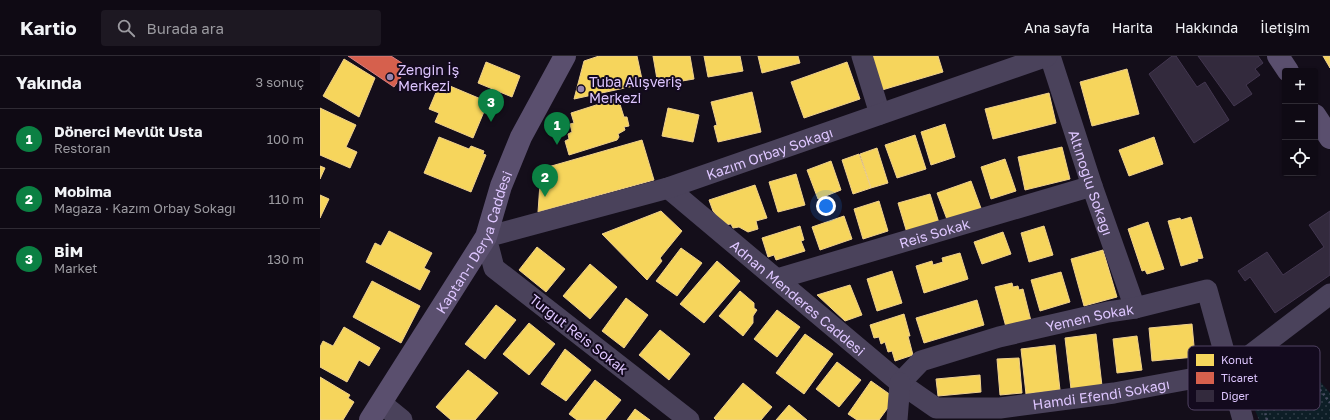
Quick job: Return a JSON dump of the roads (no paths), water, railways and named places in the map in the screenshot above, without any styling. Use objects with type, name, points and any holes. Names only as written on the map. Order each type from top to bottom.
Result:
[{"type":"street","name":"Kaptan-ı Derya Caddesi","points":[[375,411],[486,237],[501,186],[521,137],[565,56]]},
{"type":"street","points":[[862,56],[880,114]]},
{"type":"street","name":"Kazım Orbay Sokağı","points":[[486,237],[668,188],[1049,56]]},
{"type":"street","name":"Altınoğlu Sokağı","points":[[1049,56],[1134,308]]},
{"type":"street","points":[[1278,56],[1286,68]]},
{"type":"street","name":"Reis Sokak","points":[[777,279],[1092,186]]},
{"type":"street","name":"Adnan Menderes Caddesi","points":[[668,188],[900,383]]},
{"type":"street","name":"Turgut Reis Sokak","points":[[486,237],[494,268],[689,420]]},
{"type":"street","name":"Yemen Sokak","points":[[900,383],[921,361],[998,337],[1108,312],[1134,308],[1207,290],[1221,346]]},
{"type":"street","name":"Hamdi Efendi Sokağı","points":[[1262,346],[1330,294]]},
{"type":"street","name":"Hamdi Efendi Sokağı","points":[[900,383],[936,408],[1000,408],[1028,412],[1114,393],[1188,379]]},
{"type":"street","points":[[897,420],[900,383]]},
{"type":"street","points":[[1240,410],[1243,420]]},
{"type":"street","points":[[375,411],[402,420]]},
{"type":"place","name":"Zengin İş Merkezi","points":[[390,77]]},
{"type":"place","name":"Tuba Alışveriş Merkezi","points":[[581,89]]},
{"type":"place","name":"BİM","points":[[491,122]]},
{"type":"place","name":"Dönerci Mevlüt Usta","points":[[557,145]]},
{"type":"place","name":"Mobima","points":[[545,197]]}]
